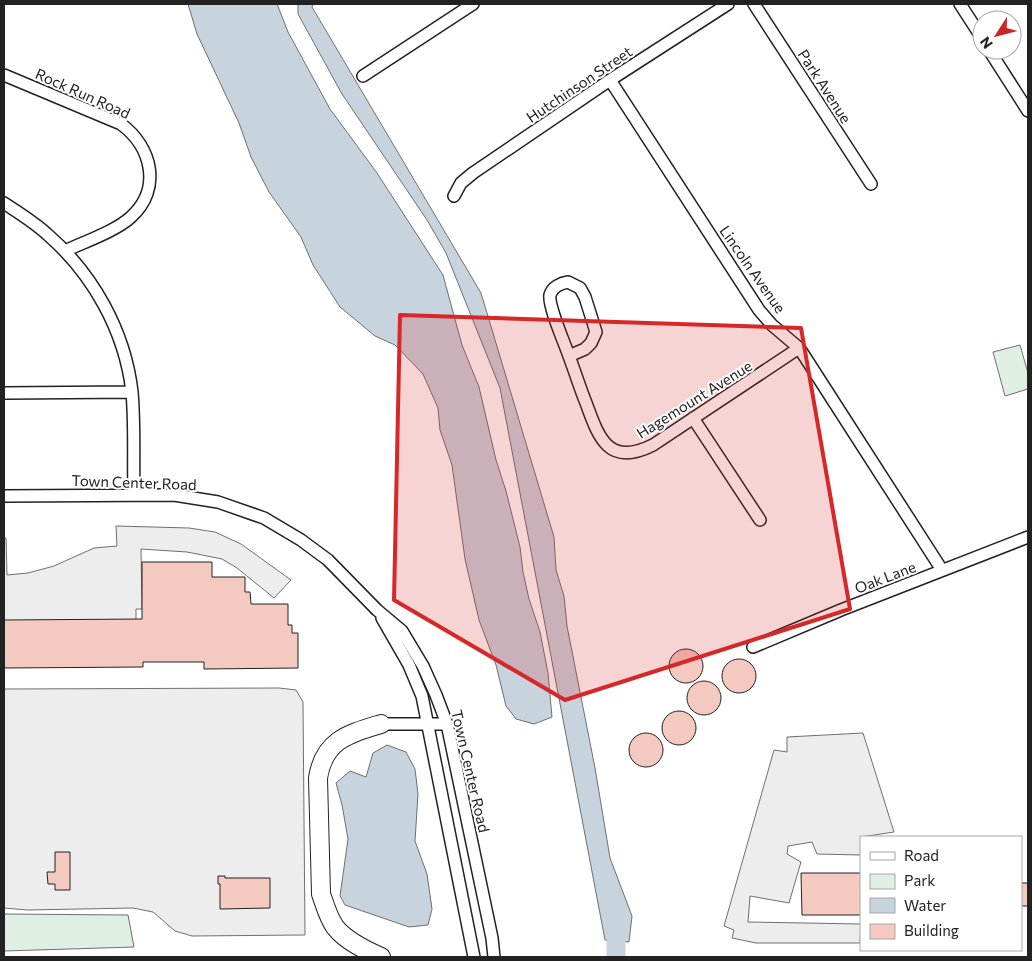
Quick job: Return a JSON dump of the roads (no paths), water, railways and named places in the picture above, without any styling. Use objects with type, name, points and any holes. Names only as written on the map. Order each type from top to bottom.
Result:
[{"type":"highway","points":[[381,724],[353,732],[338,741],[324,755],[320,764],[318,778],[321,894],[335,927],[366,951],[381,957]]},
{"type":"street","points":[[363,76],[473,4]]},
{"type":"street","name":"Hutchinson Street","points":[[454,196],[461,182],[473,172],[728,4]]},
{"type":"street","name":"Park Avenue","points":[[754,4],[870,184]]},
{"type":"street","points":[[960,4],[972,23]]},
{"type":"street","points":[[995,60],[1028,111]]},
{"type":"street","name":"Rock Run Road","points":[[4,75],[121,124],[139,141],[145,152],[149,164],[150,177],[145,198],[140,207],[123,223],[66,251]]},
{"type":"street","name":"Lincoln Avenue","points":[[610,80],[759,310],[772,325],[799,348],[942,570]]},
{"type":"street","points":[[4,203],[33,223],[66,251],[90,282],[110,315],[123,350],[132,392],[134,495]]},
{"type":"street","name":"Hagemount Avenue","points":[[569,356],[585,349],[591,343],[596,332],[585,297],[580,288],[568,282],[557,286],[553,290],[550,301],[569,356],[597,433],[607,445],[626,454],[643,450],[799,348]]},
{"type":"street","points":[[4,393],[132,392]]},
{"type":"street","points":[[693,418],[760,520]]},
{"type":"street","name":"Town Center Road","points":[[4,496],[174,495],[197,498],[225,504],[264,518],[301,540],[328,560],[377,610],[402,631],[433,688],[447,724],[492,938],[494,957]]},
{"type":"street","name":"Oak Lane","points":[[753,647],[840,610],[1028,537]]},
{"type":"street","name":"Town Center Road","points":[[377,610],[409,665],[422,696],[474,957]]},
{"type":"street","points":[[381,724],[447,724]]},
{"type":"water","points":[[188,4],[277,4],[288,32],[330,109],[377,173],[443,275],[462,345],[479,387],[496,460],[520,547],[529,599],[540,632],[548,673],[552,717],[534,724],[516,719],[506,706],[496,665],[479,620],[465,559],[452,465],[440,430],[438,408],[423,374],[395,345],[375,336],[340,307],[313,265],[301,237],[269,192],[251,157],[239,123],[197,34]]},
{"type":"water","points":[[298,4],[313,4],[312,7],[481,293],[554,537],[556,570],[564,596],[567,626],[595,768],[610,858],[632,916],[629,942],[605,940],[500,388],[446,253],[427,220],[342,94],[298,14]]},
{"type":"water","points":[[387,745],[406,752],[415,769],[418,794],[415,841],[427,874],[432,909],[428,925],[409,927],[345,905],[340,896],[348,839],[336,783],[350,771],[366,777],[373,753]]},
{"type":"waterway","points":[[616,941],[616,957]]}]
